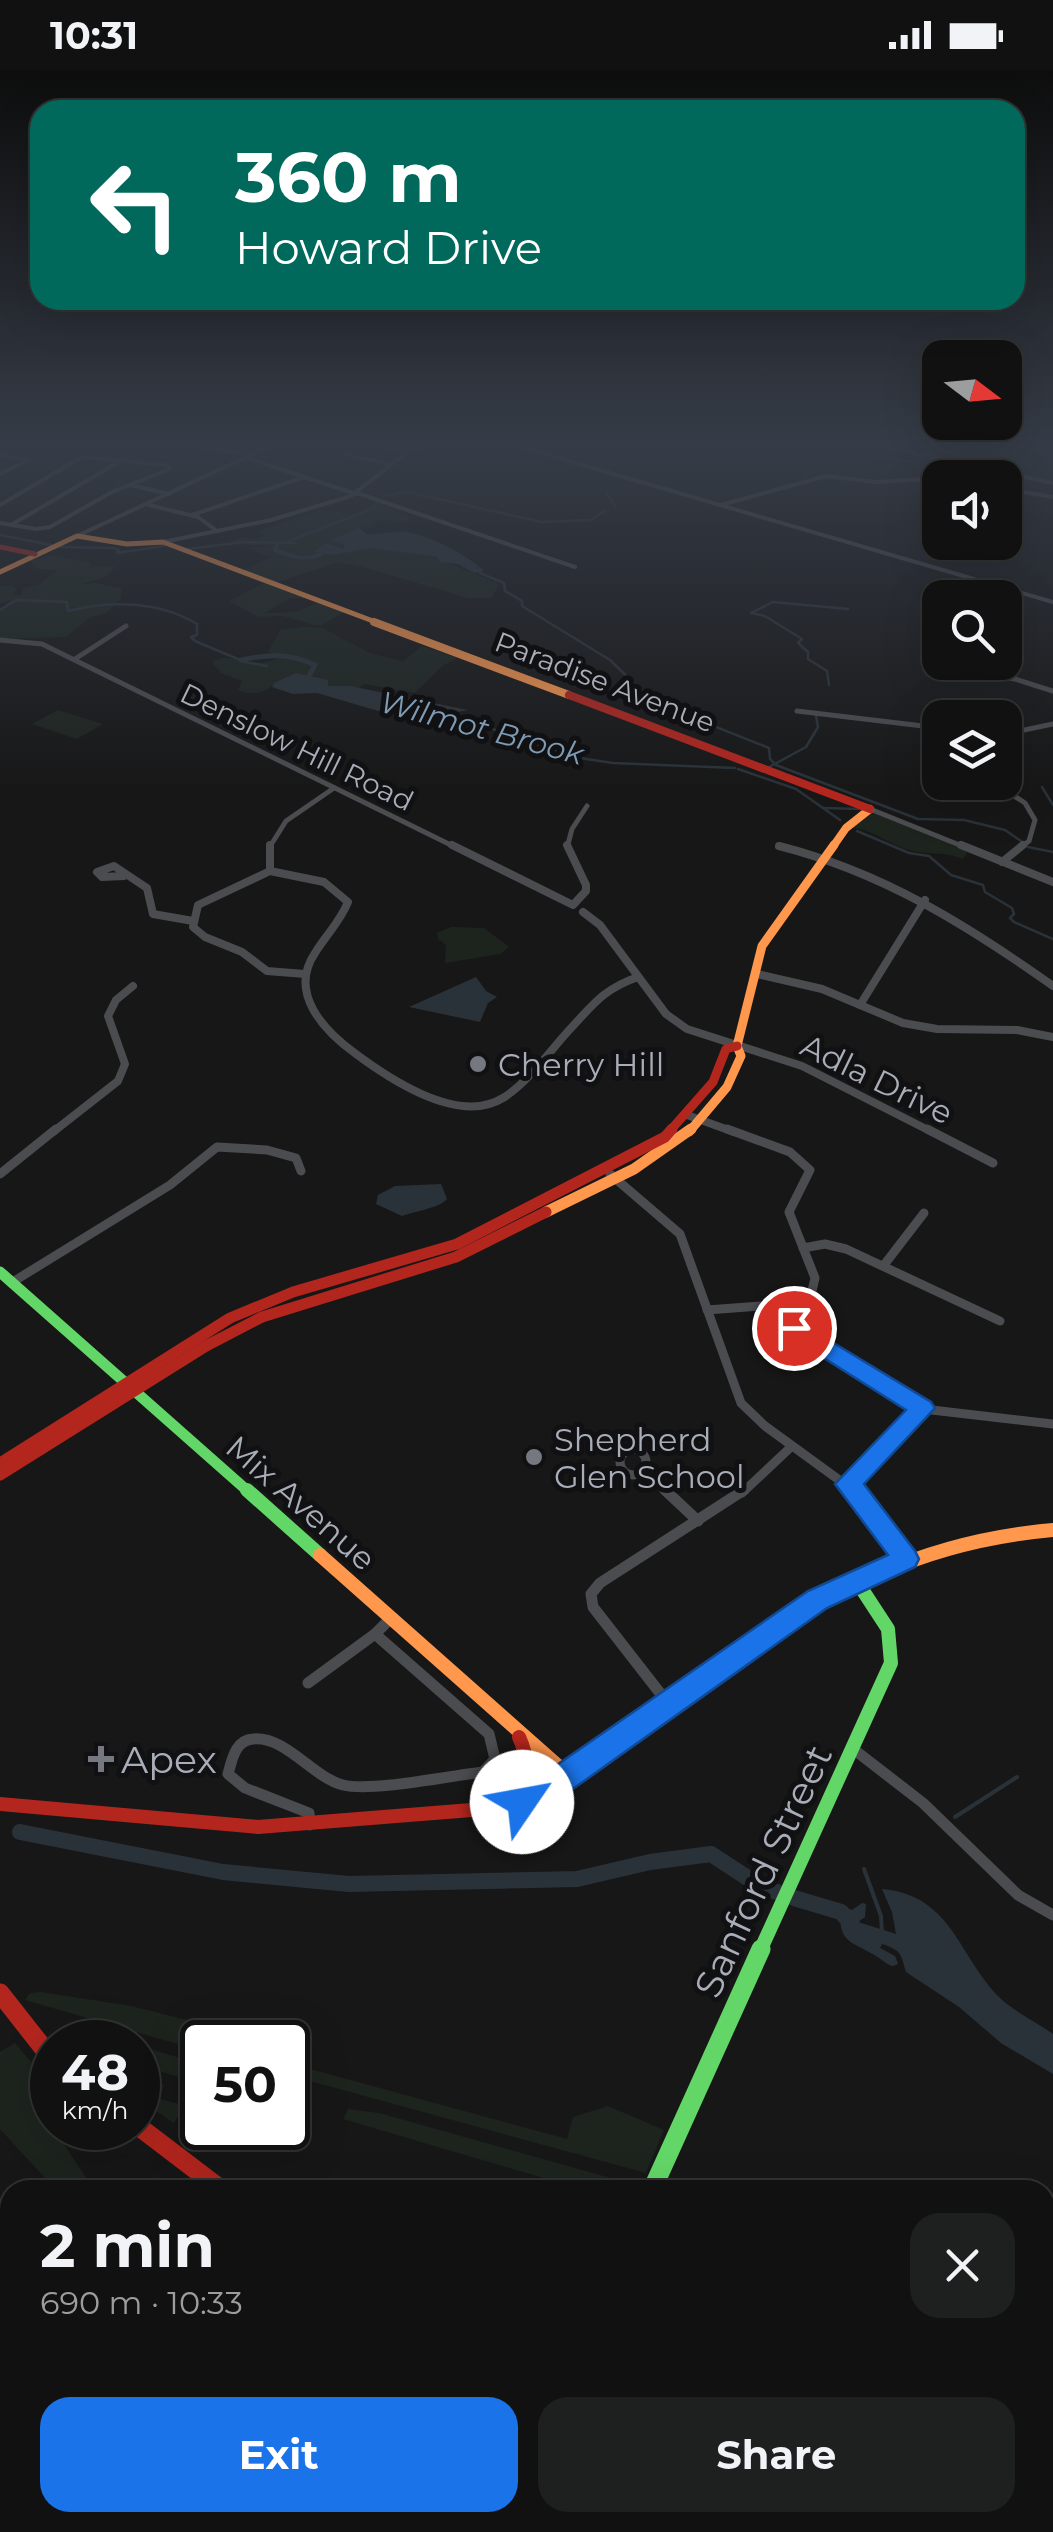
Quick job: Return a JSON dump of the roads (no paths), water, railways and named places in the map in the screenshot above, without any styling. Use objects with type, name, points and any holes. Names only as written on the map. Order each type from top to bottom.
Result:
[{"type":"street","name":"Paradise Avenue","points":[[216,562],[1053,882]]},
{"type":"street","points":[[560,562],[575,567]]},
{"type":"street","points":[[915,562],[1053,602]]},
{"type":"street","points":[[75,659],[126,626]]},
{"type":"street","name":"Denslow Hill Road","points":[[0,640],[34,642],[75,659],[573,905],[586,891],[586,885],[564,849],[566,838],[587,806]]},
{"type":"street","points":[[1018,680],[1053,691]]},
{"type":"street","points":[[798,711],[922,726]]},
{"type":"street","points":[[1022,730],[1053,724]]},
{"type":"street","points":[[270,870],[266,856],[271,837],[281,825],[334,788]]},
{"type":"street","points":[[1002,862],[1029,841],[1035,824],[1020,800]]},
{"type":"street","points":[[0,1475],[230,1318],[276,1297],[442,1255],[615,1178],[684,1140],[732,1082],[741,1056],[737,1046],[762,946],[850,824],[870,809]]},
{"type":"street","points":[[779,846],[827,855],[925,900],[1053,986]]},
{"type":"street","points":[[305,974],[267,971],[242,952],[205,937],[193,927],[198,905],[270,870],[301,873],[344,895],[348,902],[337,923],[312,953],[305,974],[305,992],[312,1015],[327,1032],[367,1062],[447,1102],[477,1106],[506,1096],[610,987],[638,977]]},
{"type":"street","points":[[124,876],[148,888],[149,910],[153,914],[193,921]]},
{"type":"street","points":[[860,1004],[925,900]]},
{"type":"street","name":"Adla Drive","points":[[584,912],[600,925],[666,1014],[687,1029],[802,1066],[993,1163]]},
{"type":"street","points":[[758,974],[810,986],[903,1023],[937,1029],[1017,1030],[1053,1037]]},
{"type":"street","points":[[0,1174],[118,1081],[125,1064],[108,1016],[116,1000],[132,986]]},
{"type":"street","points":[[442,1255],[664,1137],[687,1116],[713,1082],[726,1049],[737,1046]]},
{"type":"street","points":[[687,1116],[802,1160],[810,1170],[789,1212],[815,1278],[812,1291],[762,1308],[707,1310]]},
{"type":"street","points":[[11,1282],[170,1185],[217,1148],[282,1152],[296,1158],[301,1170]]},
{"type":"street","points":[[604,1169],[680,1234],[741,1403],[792,1446],[848,1484],[872,1509],[906,1559]]},
{"type":"street","points":[[884,1265],[924,1213]]},
{"type":"street","points":[[803,1248],[826,1244],[884,1265],[1000,1321]]},
{"type":"street","name":"Mix Avenue","points":[[0,1272],[566,1773]]},
{"type":"street","points":[[0,1463],[128,1387],[240,1328],[378,1273]]},
{"type":"street","points":[[762,1308],[923,1408],[1053,1424]]},
{"type":"street","points":[[230,1318],[240,1328]]},
{"type":"street","points":[[848,1484],[923,1408]]},
{"type":"street","points":[[667,1702],[593,1606],[592,1594],[600,1583],[736,1498],[792,1446]]},
{"type":"street","points":[[644,1471],[698,1521]]},
{"type":"street","points":[[0,1804],[206,1825],[310,1825],[504,1806],[532,1798],[818,1600],[856,1580],[906,1559],[1004,1533],[1053,1530]]},
{"type":"street","name":"Sanford Street","points":[[657,2180],[891,1663],[894,1644],[886,1622],[856,1580]]},
{"type":"street","points":[[308,1683],[390,1619]]},
{"type":"street","points":[[310,1825],[310,1813],[300,1807],[237,1788],[228,1774],[231,1756],[243,1743],[258,1737],[276,1741],[330,1781],[351,1787],[483,1772],[495,1759],[496,1750],[489,1734],[375,1634]]},
{"type":"street","points":[[504,1806],[517,1794],[529,1768],[523,1743],[510,1722]]},
{"type":"street","points":[[852,1748],[923,1802],[1018,1895],[1053,1915]]},
{"type":"street","points":[[0,1993],[30,2032]]},
{"type":"street","points":[[160,2143],[209,2180]]},
{"type":"waterway","points":[[480,573],[504,583],[505,591],[522,601],[522,606],[610,660],[643,692],[681,713],[769,748],[775,764]]},
{"type":"waterway","name":"Wilmot Brook","points":[[0,610],[16,600],[67,602],[68,611],[117,604],[151,607],[197,624],[197,635],[191,637],[195,641],[245,662],[267,666]]},
{"type":"waterway","points":[[829,685],[827,671],[808,659],[808,652],[798,643],[802,639],[765,616],[751,613],[773,602],[848,609]]},
{"type":"waterway","points":[[241,660],[297,658],[315,665],[306,681]]},
{"type":"waterway","name":"Wilmot Brook","points":[[455,716],[573,757],[613,763],[735,768]]},
{"type":"waterway","points":[[775,764],[806,747],[818,727],[816,716]]},
{"type":"waterway","points":[[769,767],[775,764]]},
{"type":"waterway","points":[[775,764],[918,819],[964,820],[1005,830],[1021,841]]},
{"type":"waterway","name":"Wilmot Brook","points":[[738,769],[796,789],[840,820]]},
{"type":"waterway","points":[[1042,787],[1053,805]]},
{"type":"waterway","points":[[823,808],[860,809]]},
{"type":"waterway","name":"Wilmot Brook","points":[[857,831],[909,853],[929,856],[951,875],[983,885],[985,892],[1012,908],[1014,914],[1010,918],[1014,922],[1053,939]]},
{"type":"waterway","points":[[1028,847],[1053,852]]},
{"type":"waterway","points":[[955,1817],[1017,1777]]},
{"type":"waterway","points":[[20,1832],[223,1872],[349,1884],[577,1879],[650,1862],[711,1854],[763,1888],[777,1892]]},
{"type":"waterway","points":[[864,1869],[881,1916],[882,1933]]},
{"type":"waterway","points":[[794,1898],[841,1912],[852,1924]]},
{"type":"place","name":"Cherry Hill","points":[[478,1064]]},
{"type":"place","name":"Shepherd Glen School","points":[[534,1457]]},
{"type":"place","name":"Apex","points":[[101,1759]]}]
